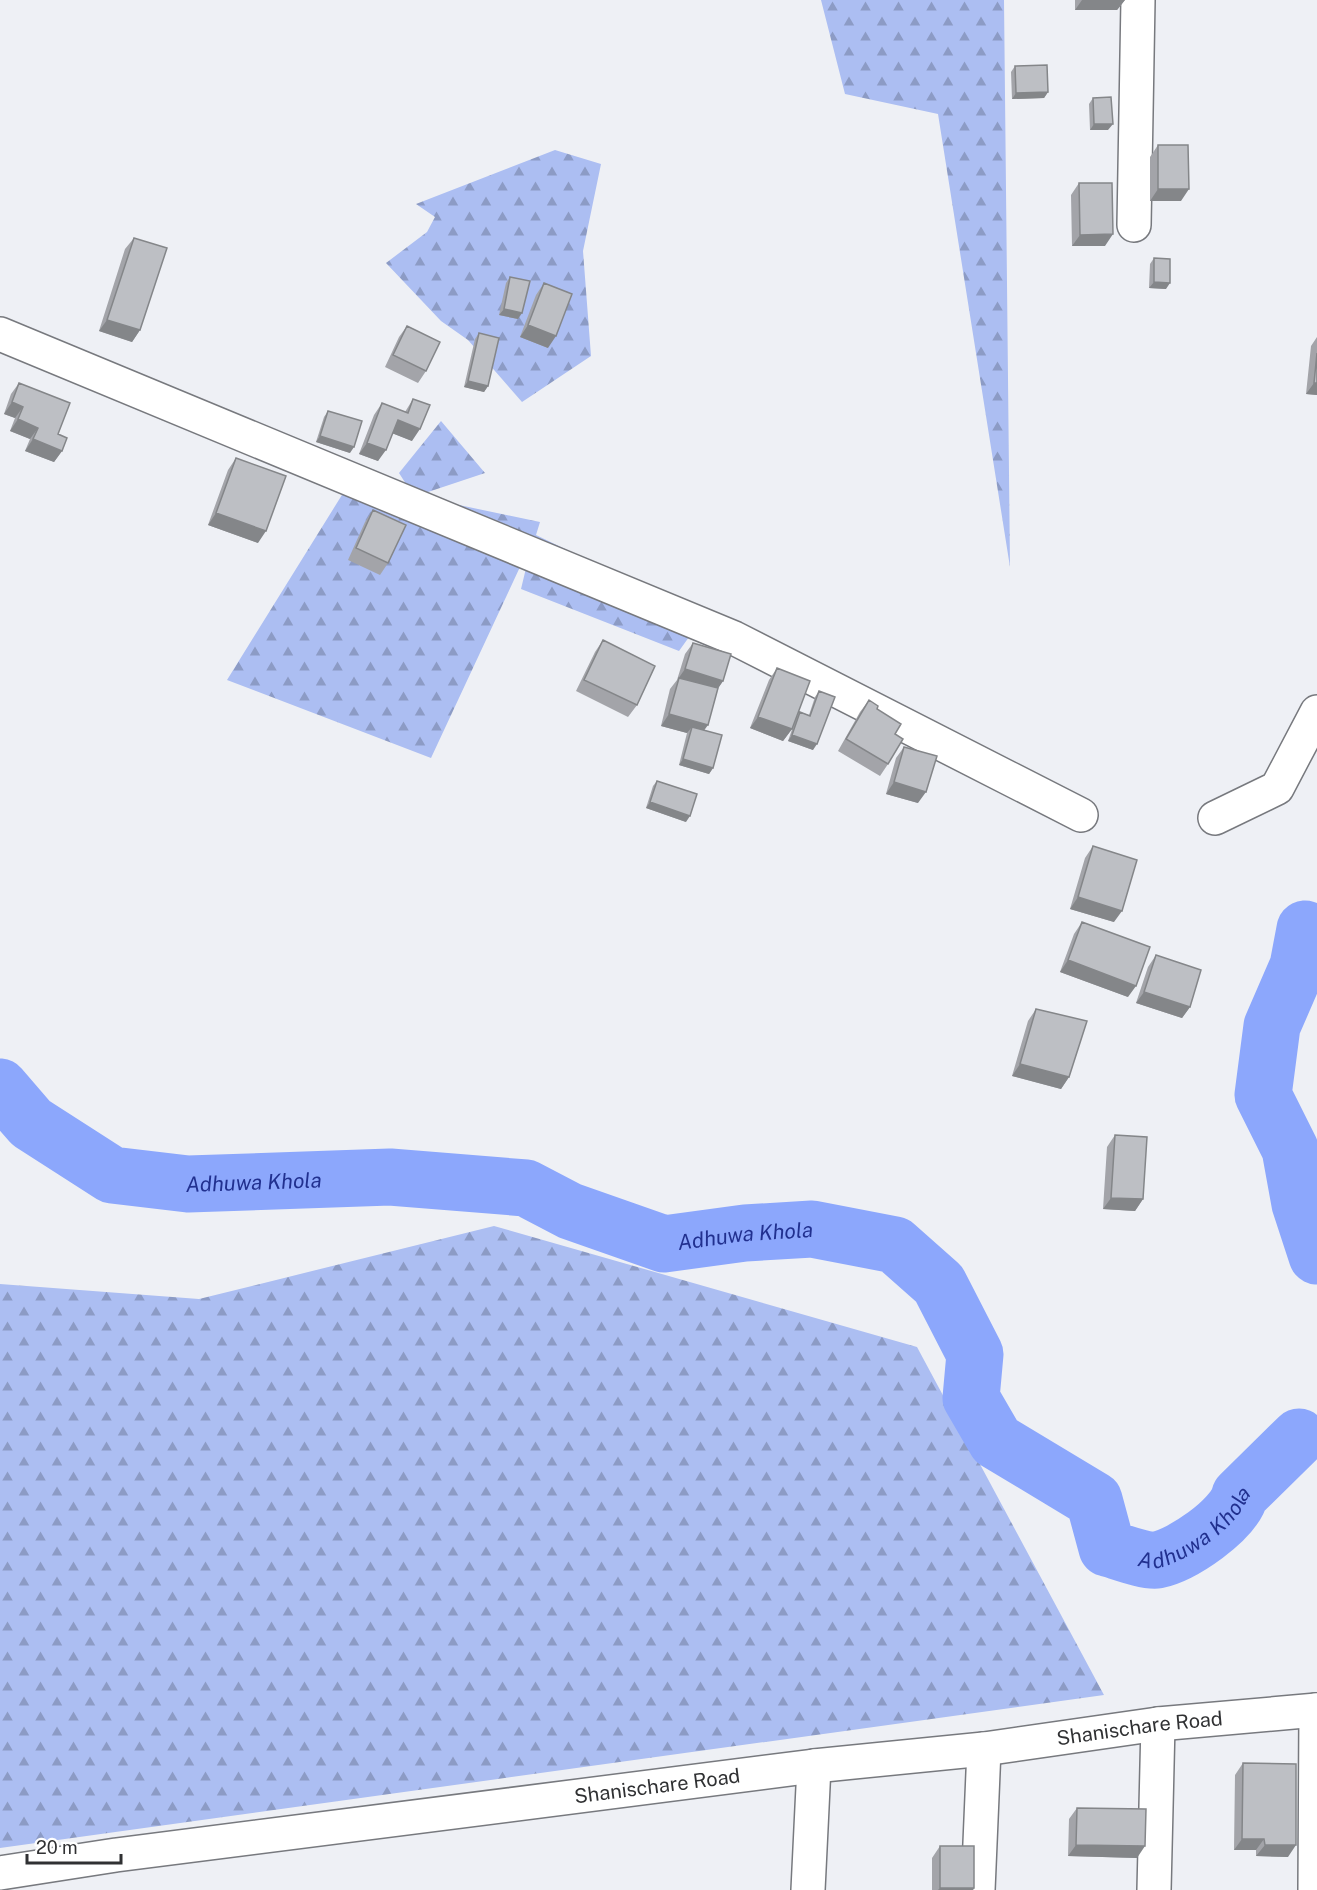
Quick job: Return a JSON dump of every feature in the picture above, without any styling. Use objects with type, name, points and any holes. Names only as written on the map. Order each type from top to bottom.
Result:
[{"type":"street","points":[[1134,225],[1138,0]]},
{"type":"street","points":[[0,334],[734,638],[1081,815]]},
{"type":"street","points":[[1215,818],[1277,788],[1317,712]]},
{"type":"street","points":[[1315,1890],[1316,1710]]},
{"type":"street","name":"Shanischare Road","points":[[0,1873],[116,1855],[814,1766],[984,1749],[1158,1724],[1316,1710]]},
{"type":"street","points":[[1154,1890],[1158,1724]]},
{"type":"street","points":[[978,1890],[984,1749]]},
{"type":"street","points":[[808,1890],[814,1766]]},
{"type":"green space","points":[[821,0],[1004,0],[1010,567],[938,114],[845,94]]},
{"type":"green space","points":[[555,150],[601,164],[583,251],[591,356],[522,402],[468,340],[441,321],[386,263],[427,232],[435,217],[416,204]]},
{"type":"green space","points":[[441,421],[485,473],[416,496],[540,522],[536,535],[704,616],[679,651],[521,589],[533,539],[431,758],[227,680],[350,482],[413,495],[399,473]]},
{"type":"green space","points":[[494,1226],[917,1347],[1104,1695],[0,1848],[0,1284],[199,1299]]},
{"type":"building","points":[[1047,65],[1048,92],[1016,93],[1015,66]]},
{"type":"building","points":[[1111,97],[1113,124],[1094,124],[1093,98]]},
{"type":"building","points":[[1158,145],[1188,145],[1189,189],[1158,189]]},
{"type":"building","points":[[1079,183],[1112,183],[1113,234],[1080,235]]},
{"type":"building","points":[[134,238],[167,248],[140,330],[107,320]]},
{"type":"building","points":[[1154,258],[1170,259],[1170,283],[1154,282]]},
{"type":"building","points":[[510,277],[530,281],[522,313],[504,309]]},
{"type":"building","points":[[544,283],[572,294],[556,336],[528,325]]},
{"type":"building","points":[[407,326],[440,342],[426,371],[393,355]]},
{"type":"building","points":[[479,333],[499,338],[488,386],[468,381]]},
{"type":"building","points":[[1317,353],[1317,383],[1314,383]]},
{"type":"building","points":[[19,383],[70,403],[58,434],[67,438],[62,451],[33,439],[38,428],[18,419],[23,407],[12,402]]},
{"type":"building","points":[[413,399],[430,405],[420,429],[398,420],[386,450],[367,443],[382,403],[408,413]]},
{"type":"building","points":[[328,411],[362,421],[354,447],[320,436]]},
{"type":"building","points":[[236,458],[286,476],[266,531],[216,513]]},
{"type":"building","points":[[373,510],[406,525],[388,563],[356,548]]},
{"type":"building","points":[[603,640],[655,666],[637,705],[584,680]]},
{"type":"building","points":[[693,643],[731,654],[723,681],[685,669]]},
{"type":"building","points":[[777,668],[810,681],[792,729],[758,717]]},
{"type":"building","points":[[679,678],[718,688],[708,725],[669,714]]},
{"type":"building","points":[[819,691],[835,697],[817,744],[792,735],[800,712],[810,716]]},
{"type":"building","points":[[869,700],[878,706],[877,709],[901,724],[895,734],[903,739],[888,764],[846,739]]},
{"type":"building","points":[[692,727],[722,735],[713,768],[683,759]]},
{"type":"building","points":[[904,747],[937,756],[926,792],[894,782]]},
{"type":"building","points":[[657,781],[697,794],[690,816],[650,802]]},
{"type":"building","points":[[1093,846],[1137,860],[1122,911],[1078,897]]},
{"type":"building","points":[[1082,922],[1150,947],[1136,986],[1068,960]]},
{"type":"building","points":[[1156,955],[1201,970],[1190,1007],[1144,992]]},
{"type":"building","points":[[1036,1009],[1087,1021],[1069,1077],[1020,1064]]},
{"type":"building","points":[[1115,1135],[1147,1137],[1143,1199],[1111,1198]]},
{"type":"building","points":[[1243,1763],[1296,1764],[1296,1845],[1265,1845],[1264,1839],[1242,1839]]},
{"type":"building","points":[[1077,1808],[1146,1809],[1145,1846],[1076,1845]]},
{"type":"building","points":[[940,1846],[974,1846],[974,1888],[940,1888]]},
{"type":"waterway","name":"Adhuwa Khola","points":[[1317,933],[1305,929],[1298,966],[1272,1026],[1263,1095],[1290,1149],[1300,1204],[1317,1256]]},
{"type":"waterway","name":"Adhuwa Khola","points":[[0,1087],[31,1123],[112,1175],[188,1184],[390,1177],[526,1188],[570,1211],[664,1244],[745,1233],[812,1229],[895,1245],[939,1284],[975,1354],[971,1398],[996,1441],[1094,1500],[1107,1548],[1140,1558],[1157,1560],[1167,1557],[1206,1535],[1228,1515],[1240,1495],[1299,1437]]}]
